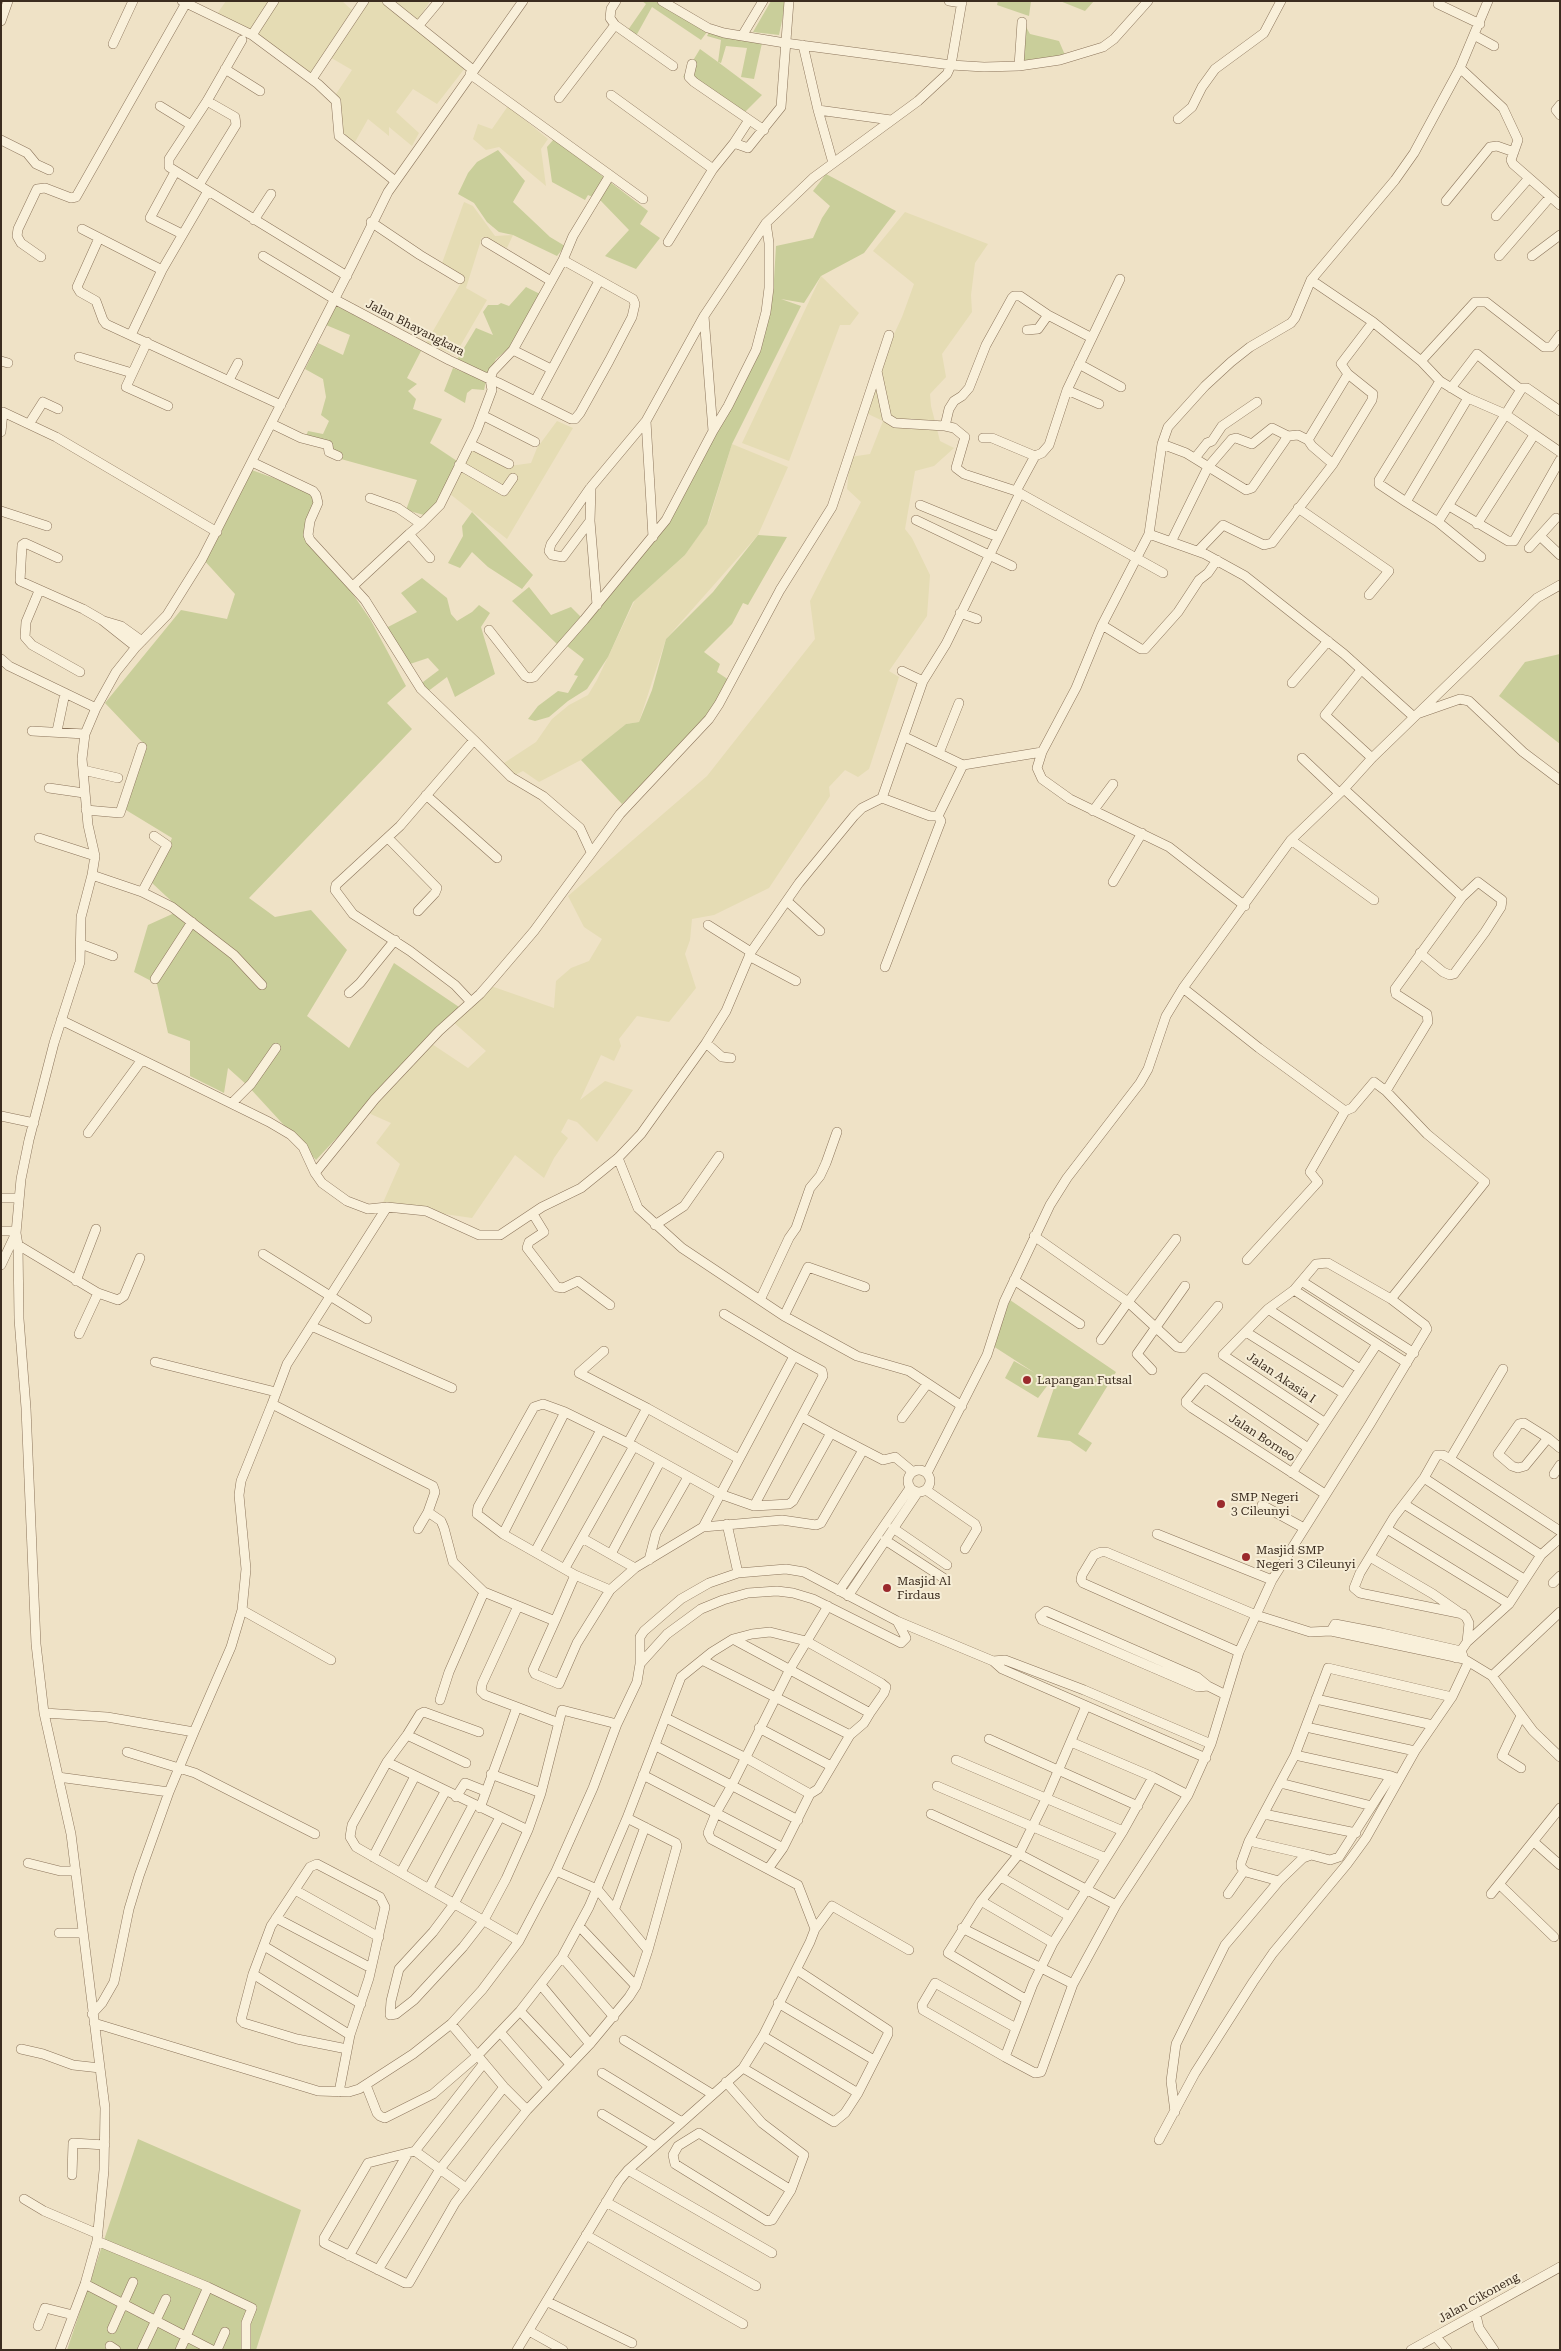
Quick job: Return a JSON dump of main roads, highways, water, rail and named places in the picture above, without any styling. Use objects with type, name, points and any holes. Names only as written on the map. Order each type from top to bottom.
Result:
[{"type":"place","name":"Lapangan Futsal","points":[[1027,1380]]},
{"type":"place","name":"SMP Negeri 3 Cileunyi","points":[[1221,1504]]},
{"type":"place","name":"Masjid SMP Negeri 3 Cileunyi","points":[[1246,1557]]},
{"type":"place","name":"Masjid Al Firdaus","points":[[887,1588]]}]
